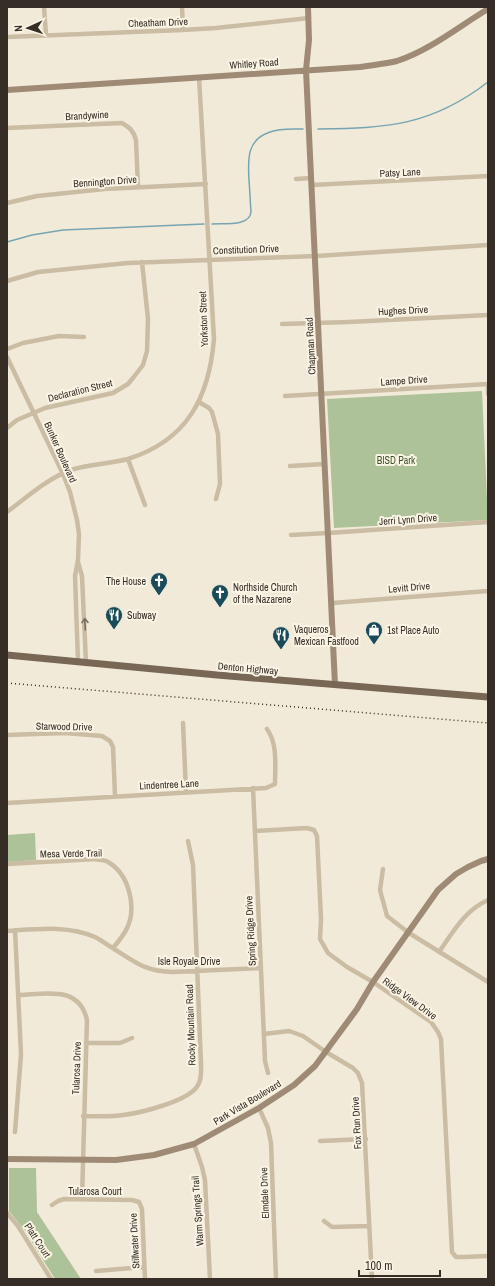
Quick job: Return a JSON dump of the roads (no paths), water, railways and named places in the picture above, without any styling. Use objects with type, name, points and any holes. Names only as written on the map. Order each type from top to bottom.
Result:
[{"type":"main road","name":"Denton Highway","points":[[7,656],[488,697]]},
{"type":"street","points":[[44,7],[46,35]]},
{"type":"street","points":[[182,7],[183,30]]},
{"type":"street","name":"Chapman Road","points":[[308,7],[309,40],[306,70],[316,256],[335,685]]},
{"type":"street","name":"Whitley Road","points":[[7,90],[360,67],[380,64],[401,59],[425,49],[488,9]]},
{"type":"street","name":"Cheatham Drive","points":[[7,37],[216,28],[309,18]]},
{"type":"street","name":"Yorkston Street","points":[[7,512],[48,482],[63,474],[81,467],[128,459],[169,439],[185,422],[204,390],[212,361],[214,338],[199,77]]},
{"type":"street","name":"Brandywine","points":[[7,128],[122,122],[135,134],[138,188]]},
{"type":"street","name":"Patsy Lane","points":[[312,185],[488,176]]},
{"type":"street","points":[[296,179],[312,178]]},
{"type":"street","name":"Bennington Drive","points":[[7,203],[37,196],[105,189],[206,184]]},
{"type":"street","name":"Constitution Drive","points":[[7,282],[38,272],[142,262],[316,256],[488,245]]},
{"type":"street","name":"Declaration Street","points":[[7,428],[17,420],[52,406],[113,393],[128,384],[133,378],[143,365],[147,351],[148,319],[142,262]]},
{"type":"street","name":"Hughes Drive","points":[[282,324],[488,315]]},
{"type":"street","points":[[7,349],[23,343],[59,336],[84,337]]},
{"type":"street","name":"Bunker Boulevard","points":[[7,357],[63,474],[70,492],[77,520],[79,534],[78,560],[75,576],[78,662]]},
{"type":"street","points":[[488,384],[488,394]]},
{"type":"street","name":"Lampe Drive","points":[[285,396],[488,384]]},
{"type":"street","points":[[198,402],[209,408],[212,412],[218,434],[220,484],[216,499]]},
{"type":"street","points":[[128,459],[145,505]]},
{"type":"street","points":[[290,466],[325,464]]},
{"type":"street","name":"Jerri Lynn Drive","points":[[291,534],[328,533],[488,522]]},
{"type":"street","name":"Bunker Boulevard","points":[[78,560],[82,576],[86,663]]},
{"type":"street","name":"Levitt Drive","points":[[332,602],[488,591]]},
{"type":"street","points":[[76,609],[84,608]]},
{"type":"street","points":[[183,723],[186,792]]},
{"type":"street","name":"Lindentree Lane","points":[[7,803],[266,788],[275,784],[274,746],[272,735],[267,729]]},
{"type":"street","name":"Starwood Drive","points":[[7,735],[65,733],[102,736],[110,741],[114,747],[115,796]]},
{"type":"street","name":"Spring Ridge Drive","points":[[254,788],[265,1061],[268,1073]]},
{"type":"street","name":"Ridge View Drive","points":[[255,831],[307,828],[314,830],[316,836],[321,919],[320,938],[328,953],[432,1022],[438,1032],[441,1039],[452,1252],[456,1256],[464,1257],[488,1256]]},
{"type":"street","name":"Rocky Mountain Road","points":[[83,1116],[135,1114],[177,1101],[190,1094],[198,1086],[201,1079],[193,865],[188,841]]},
{"type":"street","name":"Mesa Verde Trail","points":[[7,864],[96,859],[107,861],[114,866],[126,880],[131,904],[127,929],[113,948]]},
{"type":"street","name":"Park Vista Boulevard","points":[[7,1159],[116,1160],[154,1155],[194,1144],[259,1108],[294,1085],[316,1066],[357,1009],[373,982],[438,890],[446,882],[468,867],[488,859]]},
{"type":"street","points":[[383,869],[380,890],[387,916],[409,933],[488,982]]},
{"type":"street","points":[[439,952],[467,913],[488,900]]},
{"type":"street","name":"Isle Royale Drive","points":[[7,931],[40,929],[74,930],[97,938],[138,965],[147,969],[166,972],[261,968]]},
{"type":"street","points":[[15,930],[21,1054],[15,1132]]},
{"type":"street","name":"Tularosa Drive","points":[[19,995],[62,994],[71,996],[85,1011],[86,1043],[82,1199]]},
{"type":"street","name":"Fox Run Drive","points":[[264,1034],[289,1031],[296,1033],[353,1068],[358,1073],[362,1083],[366,1139],[372,1279]]},
{"type":"street","points":[[86,1043],[120,1043],[132,1038]]},
{"type":"street","name":"Elmdale Drive","points":[[259,1108],[268,1128],[271,1142],[276,1279]]},
{"type":"street","points":[[320,1141],[366,1139]]},
{"type":"street","name":"Warm Springs Trail","points":[[194,1144],[205,1180],[210,1279]]},
{"type":"street","name":"Tularosa Court","points":[[52,1205],[64,1199],[132,1200],[139,1202]]},
{"type":"street","name":"Stillwater Drive","points":[[139,1202],[142,1210],[145,1279]]},
{"type":"street","name":"Platt Court","points":[[7,1213],[18,1226],[51,1279]]},
{"type":"street","points":[[324,1221],[332,1227],[369,1226]]},
{"type":"street","points":[[96,1271],[144,1267]]},
{"type":"waterway","points":[[318,129],[366,127],[408,122],[447,108],[467,97],[488,82]]},
{"type":"waterway","points":[[212,224],[242,222],[250,216],[249,158],[250,152],[256,140],[278,130],[303,129]]},
{"type":"waterway","points":[[7,242],[32,235],[63,230],[204,224]]},
{"type":"railway","points":[[7,683],[488,723]]},
{"type":"place","name":"The House","points":[[159,596]]},
{"type":"place","name":"Northside Church of the Nazarene","points":[[220,608]]},
{"type":"place","name":"Subway","points":[[114,630]]},
{"type":"place","name":"1st Place Auto","points":[[374,645]]},
{"type":"place","name":"Vaqueros Mexican Fastfood","points":[[281,650]]},
{"type":"park label","name":"BISD Park","points":[[396,460]]}]
